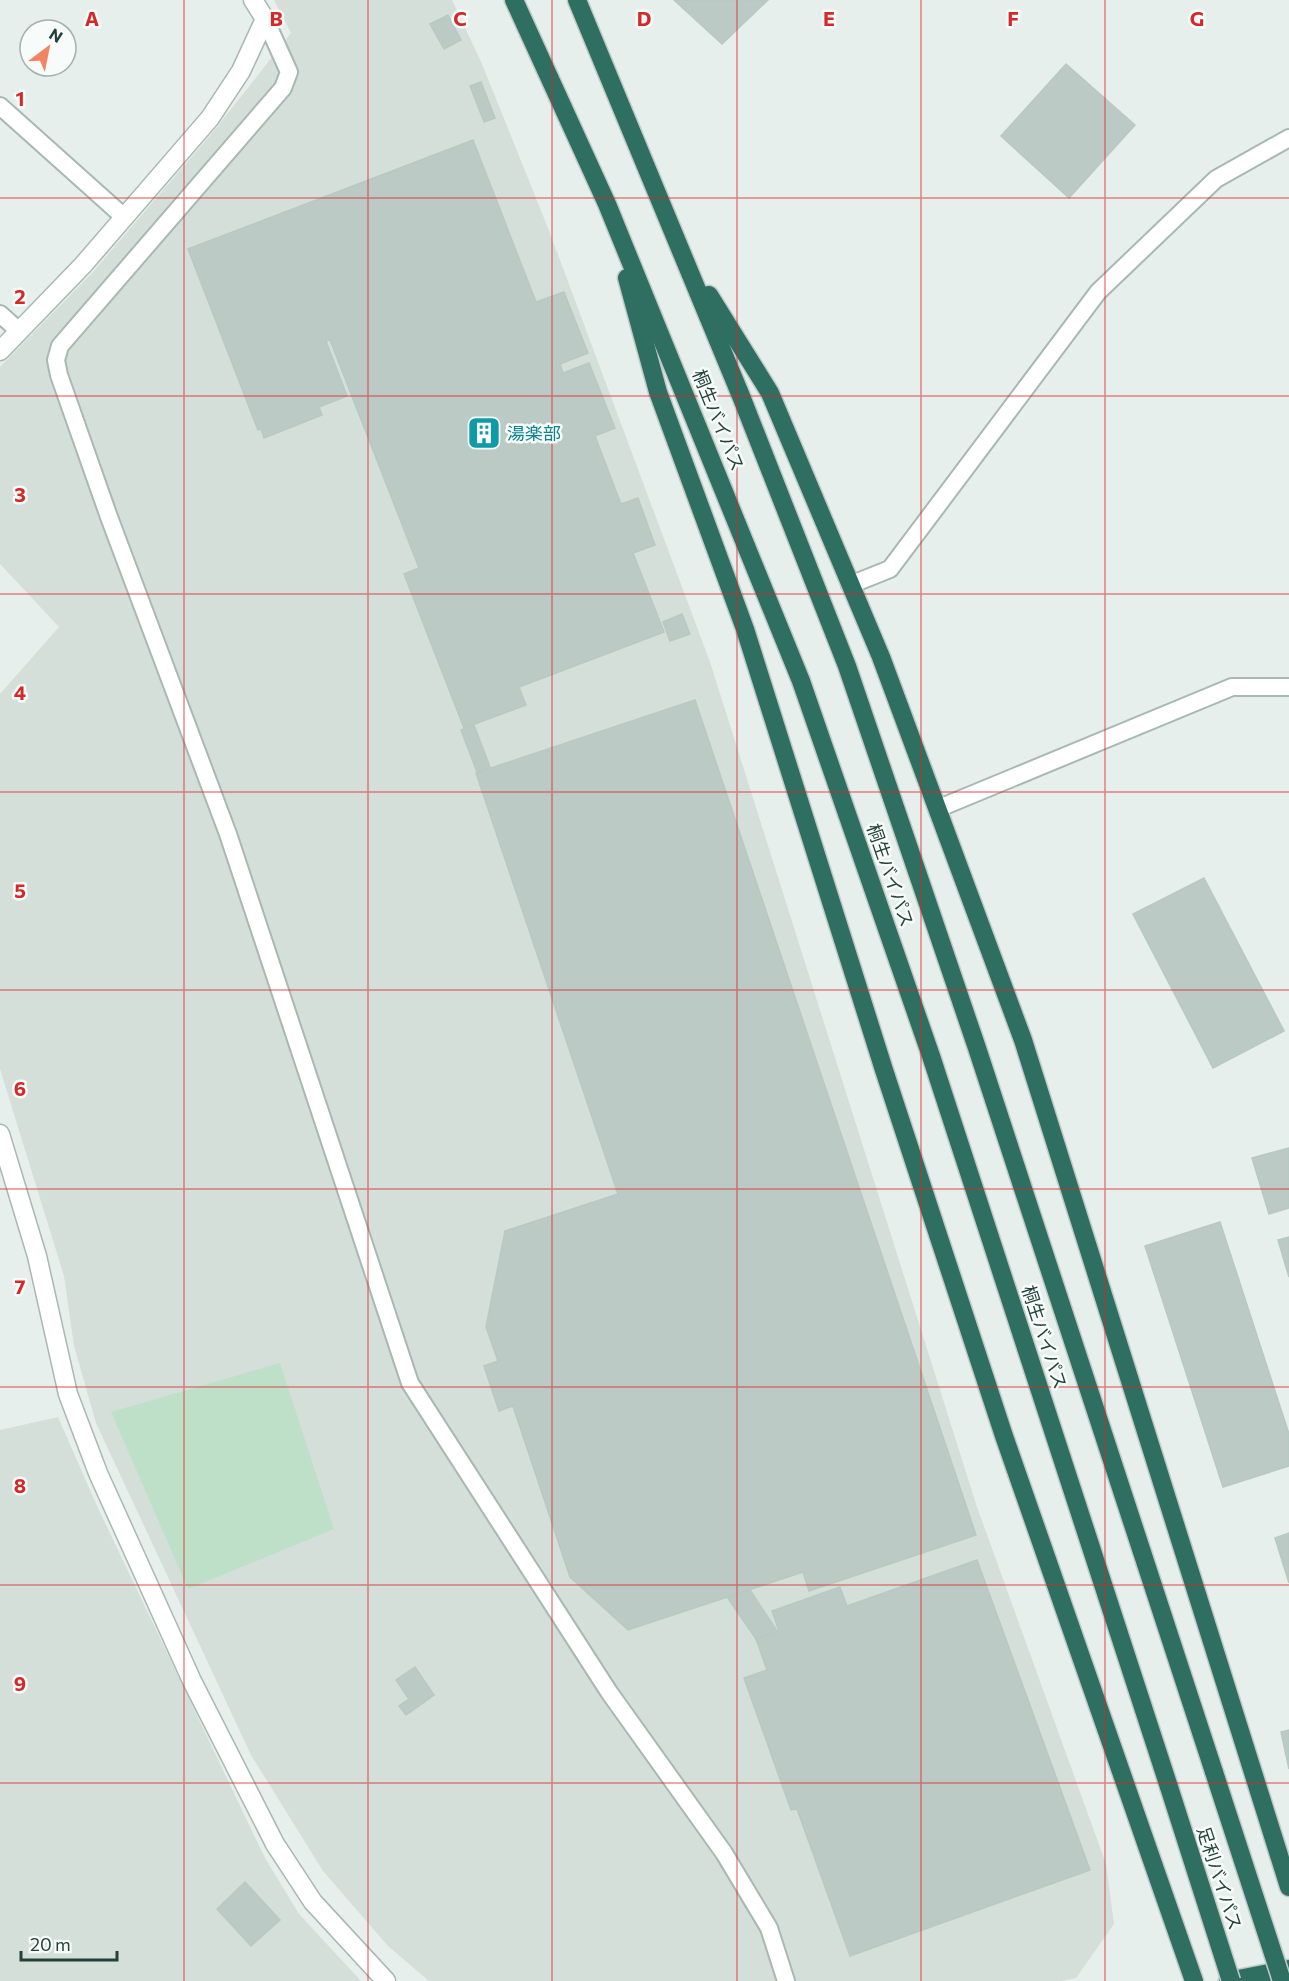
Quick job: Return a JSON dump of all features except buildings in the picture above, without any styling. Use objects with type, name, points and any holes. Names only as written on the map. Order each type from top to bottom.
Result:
[{"type":"highway","name":"桐生バイパス","points":[[514,0],[607,204],[801,681],[935,1067],[1169,1787]]},
{"type":"highway","name":"桐生バイパス","points":[[577,0],[741,396],[847,666],[977,1048],[1214,1772]]},
{"type":"highway","points":[[607,204],[658,392],[745,629],[884,1070],[1004,1437],[1194,1981]]},
{"type":"highway","points":[[682,253],[770,393],[880,657],[1023,1040],[1289,1887]]},
{"type":"highway","name":"足利バイパス","points":[[1214,1772],[1282,1981]]},
{"type":"highway","name":"足利バイパス","points":[[1169,1787],[1230,1981]]},
{"type":"highway","points":[[1230,1981],[1289,1969]]},
{"type":"street","points":[[0,351],[83,265],[210,118],[241,71],[266,19],[253,0]]},
{"type":"street","points":[[0,1134],[37,1256],[69,1394],[98,1473],[192,1681],[275,1844],[313,1902],[386,1981]]},
{"type":"lane","points":[[266,19],[288,72],[283,88],[60,346],[57,360],[59,375],[109,518],[228,834],[410,1383],[609,1692],[724,1853],[769,1928],[786,1981]]},
{"type":"lane","points":[[0,106],[124,218]]},
{"type":"lane","points":[[850,585],[890,569],[1098,292],[1216,179],[1289,138]]},
{"type":"lane","points":[[0,314],[20,332]]},
{"type":"lane","points":[[937,809],[1232,687],[1289,687]]},
{"type":"shaded area","points":[[274,0],[452,0],[482,64],[548,228],[710,662],[977,1507],[1106,1864],[1114,1924],[1076,1978],[1062,1981],[429,1981],[388,1946],[323,1871],[251,1755],[96,1423],[74,1346],[64,1276],[0,1069],[0,694],[59,627],[0,564],[0,367],[92,273],[213,132],[291,33]]},
{"type":"shaded area","points":[[58,1417],[97,1506],[265,1858],[299,1914],[361,1981],[0,1981],[0,1430]]},
{"type":"green space","points":[[280,1363],[334,1529],[188,1589],[111,1412]]},
{"type":"place","name":"湯楽部","points":[[484,433]]}]
